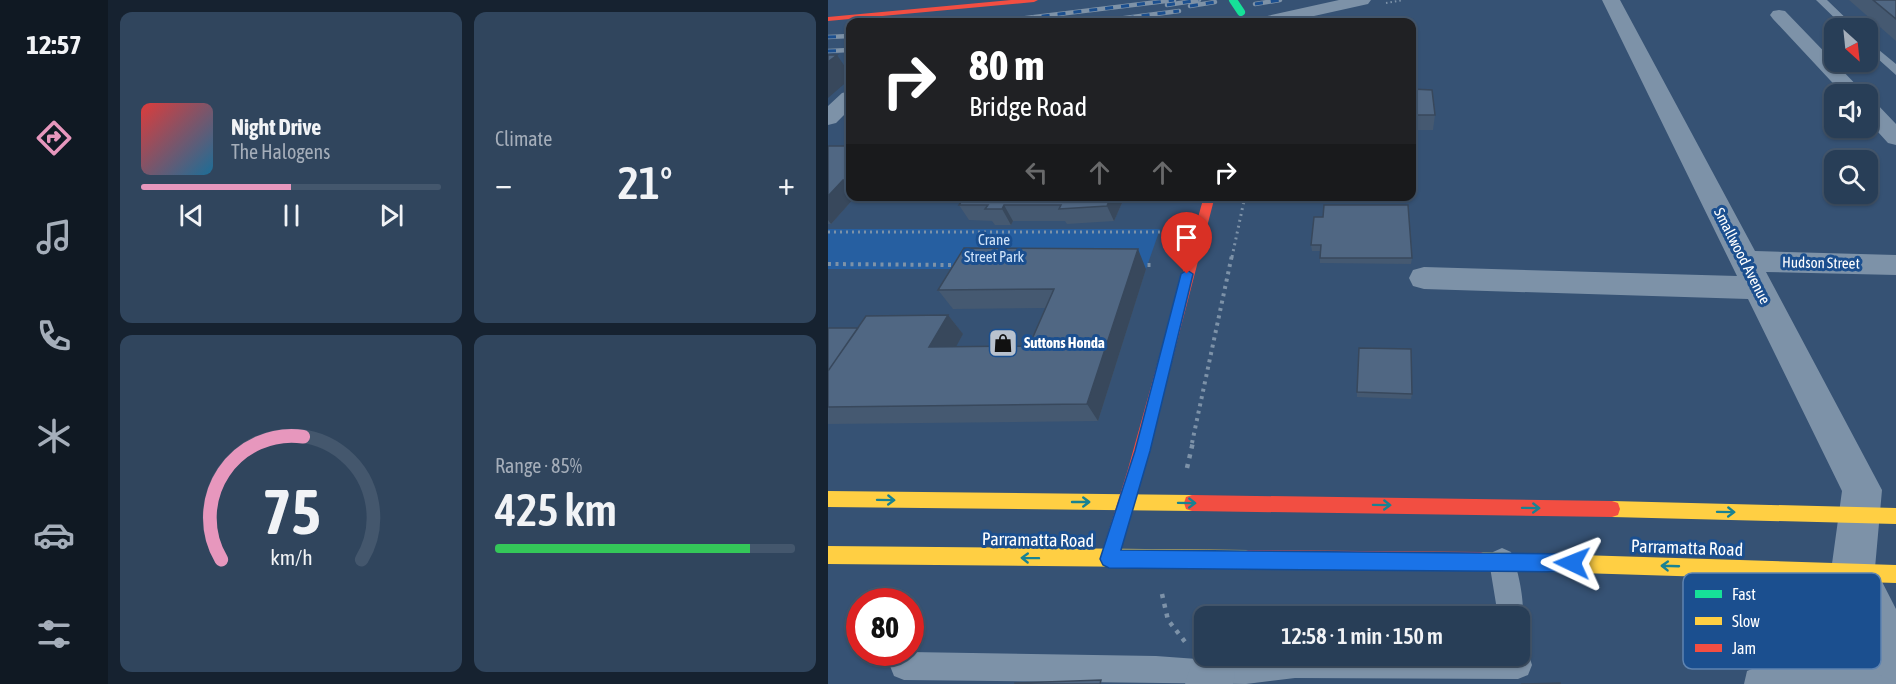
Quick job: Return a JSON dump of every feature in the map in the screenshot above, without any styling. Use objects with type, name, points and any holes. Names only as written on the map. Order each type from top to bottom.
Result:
[{"type":"main road","points":[[828,19],[1034,0]]},
{"type":"main road","points":[[828,70],[846,69]]},
{"type":"main road","points":[[1109,559],[1128,502],[1208,201]]},
{"type":"main road","points":[[828,499],[1877,515]]},
{"type":"main road","name":"Parramatta Road","points":[[828,555],[1502,561],[1874,573]]},
{"type":"street","points":[[1283,18],[1362,0]]},
{"type":"street","name":"Smallwood Avenue","points":[[1611,0],[1862,490],[1877,515],[1874,573]]},
{"type":"street","points":[[1779,15],[1845,84]]},
{"type":"street","points":[[828,118],[846,102]]},
{"type":"street","points":[[1878,119],[1896,138]]},
{"type":"street","name":"Hudson Street","points":[[1424,278],[1752,275],[1896,265]]},
{"type":"street","points":[[1881,600],[1896,658]]},
{"type":"lane","points":[[1821,0],[1840,18]]},
{"type":"lane","points":[[1878,54],[1896,71]]},
{"type":"lane","points":[[1502,561],[1509,606]]},
{"type":"lane","points":[[904,666],[1156,670],[1210,679],[1284,666]]},
{"type":"lane","points":[[1757,681],[1896,683]]},
{"type":"path","points":[[1185,475],[1244,201]]},
{"type":"path","points":[[828,232],[1167,232]]},
{"type":"path","points":[[828,264],[968,265]]},
{"type":"path","points":[[1131,265],[1155,265]]},
{"type":"path","points":[[1164,586],[1162,596],[1168,620],[1210,679]]},
{"type":"green space","name":"Crane Street Park","points":[[828,229],[1160,229],[1146,269],[828,269]]},
{"type":"building","points":[[1873,0],[1896,0],[1896,19]]},
{"type":"building","points":[[828,55],[837,55],[828,62]]},
{"type":"building","points":[[1416,89],[1432,90],[1435,115],[1416,115]]},
{"type":"building","points":[[828,146],[846,146],[846,180],[843,180],[828,196]]},
{"type":"building","points":[[962,201],[1109,201],[1107,206],[1059,209],[1061,205],[1004,205],[1002,209],[985,209],[988,205],[959,205]]},
{"type":"building","points":[[1324,205],[1408,205],[1412,258],[1320,258],[1321,245],[1311,245],[1314,217],[1323,217]]},
{"type":"building","points":[[964,248],[1138,249],[1087,404],[828,407],[828,371],[866,316],[948,315],[929,347],[1029,346],[1054,289],[938,290]]},
{"type":"building","points":[[828,328],[858,328],[828,371]]},
{"type":"building","points":[[1359,348],[1411,349],[1412,394],[1357,392]]},
{"type":"building","points":[[1101,680],[1100,684],[1015,684],[1015,683]]},
{"type":"railway","points":[[1027,18],[1174,0]]},
{"type":"railway","points":[[1167,5],[1199,0]]},
{"type":"railway","points":[[1255,4],[1280,0]]},
{"type":"railway","points":[[1190,6],[1215,2]]},
{"type":"railway","points":[[1125,18],[1179,11]]},
{"type":"railway","points":[[828,37],[846,36]]},
{"type":"railway","points":[[828,51],[846,50]]},
{"type":"traffic: fast","points":[[1233,0],[1241,12]]},
{"type":"traffic: fast","points":[[828,70],[846,69]]},
{"type":"traffic: slow","points":[[828,499],[1192,503]]},
{"type":"traffic: slow","points":[[1612,509],[1896,516]]},
{"type":"traffic: slow","points":[[828,555],[1248,559]]},
{"type":"traffic: slow","points":[[1481,561],[1864,573]]},
{"type":"traffic: slow","points":[[1881,574],[1896,574]]},
{"type":"traffic: jam","points":[[828,19],[1034,0]]},
{"type":"traffic: jam","points":[[1109,559],[1136,469],[1209,201]]},
{"type":"traffic: jam","points":[[1192,503],[1612,509]]},
{"type":"traffic: jam","points":[[1248,559],[1481,561]]},
{"type":"place","name":"Suttons Honda","points":[[1003,343]]},
{"type":"route","points":[[1187,274],[1143,451],[1109,559],[1475,560],[1572,563]]}]
